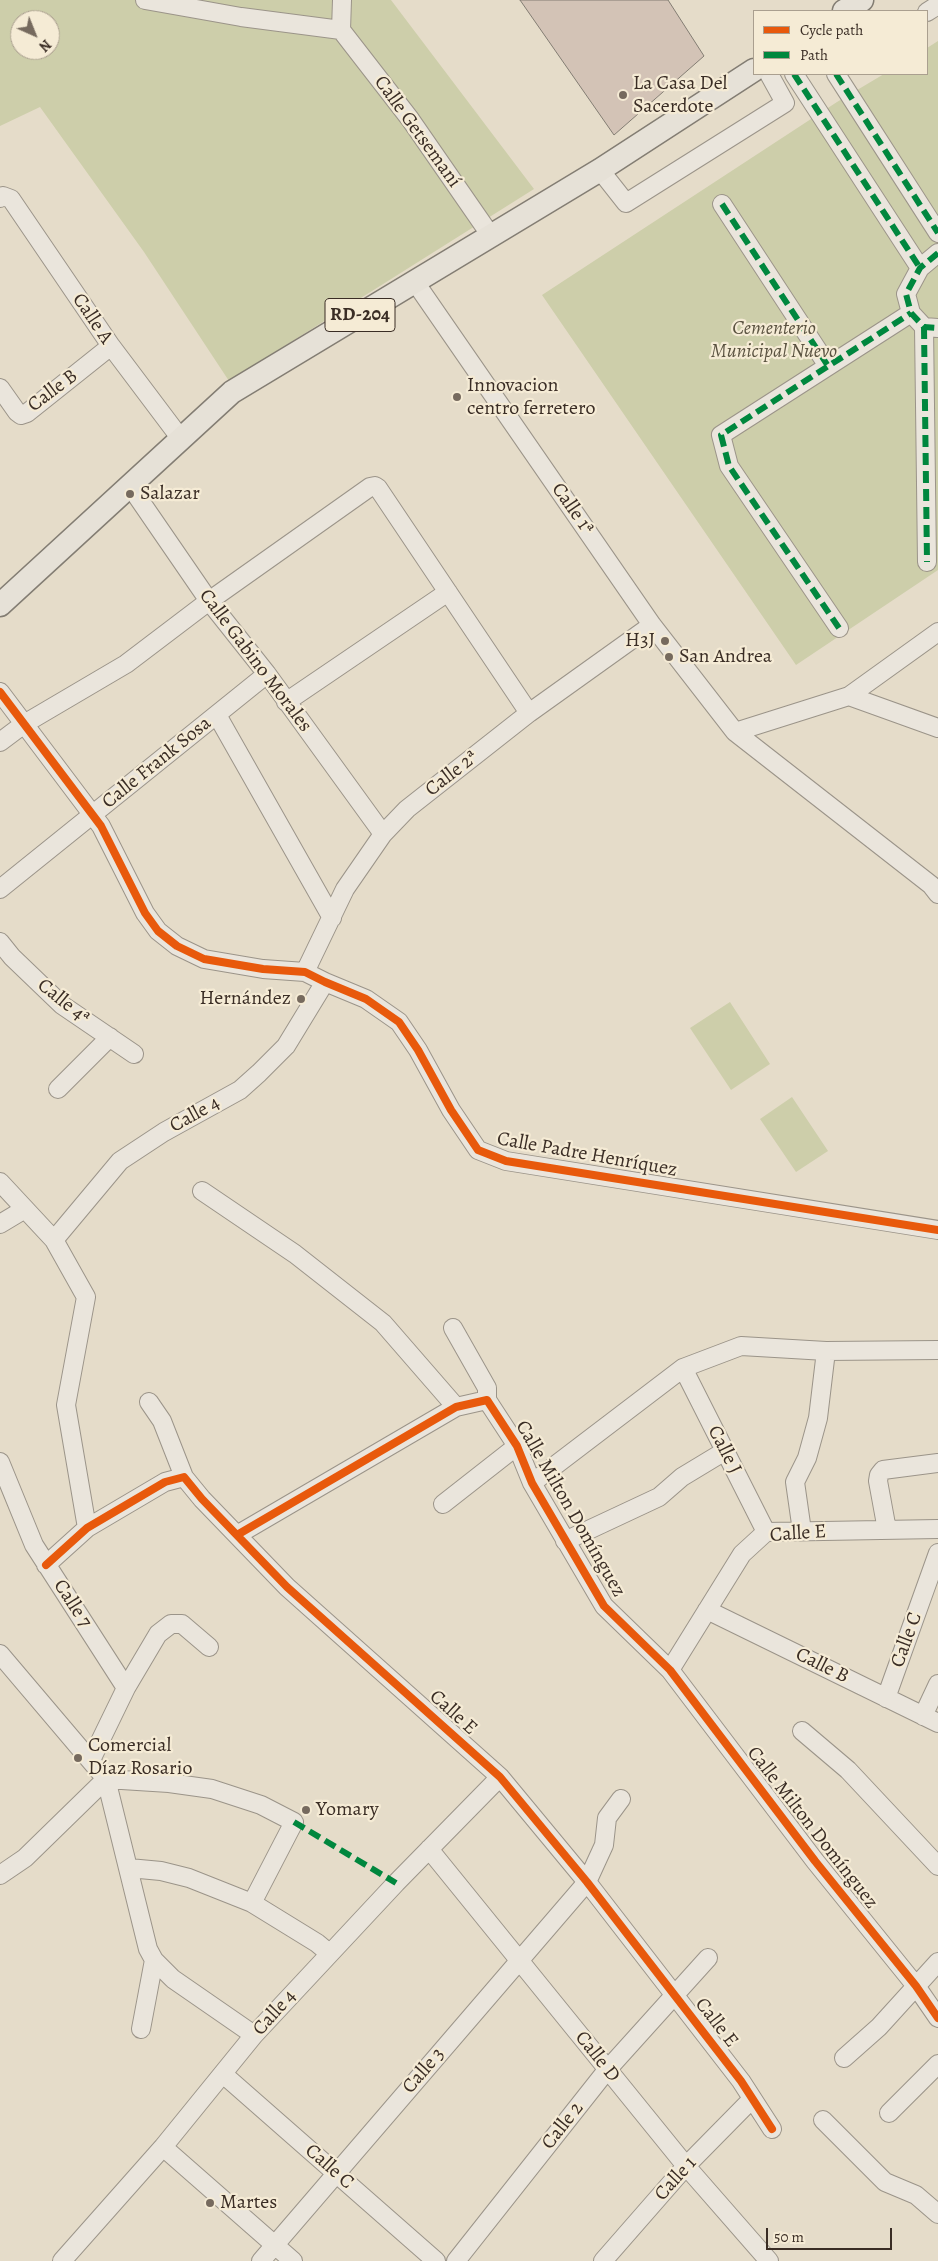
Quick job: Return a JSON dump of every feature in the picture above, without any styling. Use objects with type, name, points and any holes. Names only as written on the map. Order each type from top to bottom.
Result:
[{"type":"main road","points":[[846,10],[862,0]]},
{"type":"main road","name":"RD-204","points":[[0,604],[232,392],[600,170],[753,71]]},
{"type":"street","points":[[145,0],[241,17],[341,30],[342,0]]},
{"type":"street","name":"Calle Getsemaní","points":[[341,30],[410,119],[492,236]]},
{"type":"street","points":[[600,170],[626,204],[785,103],[770,75]]},
{"type":"street","points":[[795,75],[920,268]]},
{"type":"street","points":[[837,75],[938,232]]},
{"type":"street","name":"Calle A","points":[[3,198],[11,199],[111,346],[181,439]]},
{"type":"street","points":[[722,204],[828,366]]},
{"type":"street","points":[[927,562],[931,328],[911,313],[906,294],[920,268],[938,253]]},
{"type":"street","name":"Calle 1ª","points":[[415,282],[652,625],[735,732],[936,887]]},
{"type":"street","points":[[839,628],[730,466],[721,435],[911,313]]},
{"type":"street","name":"Calle B","points":[[0,388],[17,412],[21,415],[27,413],[111,346]]},
{"type":"street","name":"Calle Gabino Morales","points":[[130,486],[210,600],[267,674],[383,834]]},
{"type":"street","points":[[0,742],[24,724],[126,664],[210,600],[374,486],[378,488],[529,713]]},
{"type":"street","points":[[286,702],[448,592]]},
{"type":"street","name":"Calle 2ª","points":[[305,972],[345,889],[383,834],[407,809],[529,713],[652,625]]},
{"type":"street","points":[[735,732],[849,696],[938,632]]},
{"type":"street","name":"Calle Frank Sosa","points":[[0,889],[267,674]]},
{"type":"street","name":"Calle Padre Henríquez","points":[[0,692],[101,826],[145,913],[158,931],[177,946],[204,959],[263,969],[305,972],[366,998],[399,1022],[418,1050],[451,1110],[478,1150],[506,1161],[938,1230]]},
{"type":"street","points":[[849,696],[938,728]]},
{"type":"street","points":[[217,715],[332,918]]},
{"type":"street","name":"Calle 4ª","points":[[0,942],[12,957],[62,1004],[134,1054]]},
{"type":"street","name":"Calle 4","points":[[54,1240],[120,1161],[157,1136],[240,1090],[259,1073],[286,1046],[325,982]]},
{"type":"street","points":[[58,1089],[110,1037]]},
{"type":"street","points":[[0,1182],[54,1240],[86,1296],[66,1405],[87,1528]]},
{"type":"street","points":[[202,1192],[295,1254],[383,1323],[456,1407]]},
{"type":"street","points":[[0,1224],[25,1209]]},
{"type":"street","name":"Calle Milton Domínguez","points":[[453,1328],[487,1388],[487,1400],[517,1446],[532,1484],[604,1606],[670,1670],[815,1861],[916,1986],[938,2018]]},
{"type":"street","points":[[532,1484],[683,1368],[741,1346],[826,1350],[938,1350]]},
{"type":"street","points":[[802,1531],[794,1482],[807,1458],[818,1418],[826,1350]]},
{"type":"street","name":"Calle J","points":[[683,1368],[766,1532]]},
{"type":"street","points":[[237,1536],[456,1407],[487,1400]]},
{"type":"street","points":[[46,1565],[87,1528],[142,1494],[165,1482],[184,1477],[162,1421],[149,1402]]},
{"type":"street","points":[[444,1504],[517,1446]]},
{"type":"street","points":[[565,1541],[659,1497],[682,1477],[725,1451]]},
{"type":"street","name":"Calle 7","points":[[0,1462],[34,1545],[126,1688]]},
{"type":"street","points":[[887,1530],[878,1482],[879,1475],[883,1470],[938,1463]]},
{"type":"street","name":"Calle E","points":[[184,1477],[237,1536],[287,1587],[500,1777],[587,1882],[741,2081],[772,2129]]},
{"type":"street","name":"Calle E","points":[[670,1670],[742,1554],[766,1532],[938,1529]]},
{"type":"street","name":"Calle C","points":[[886,1698],[938,1553]]},
{"type":"street","name":"Calle B","points":[[707,1610],[930,1720]]},
{"type":"street","points":[[91,1760],[126,1688],[158,1634],[171,1624],[182,1624],[210,1647]]},
{"type":"street","points":[[0,1654],[106,1779],[148,1949],[154,1960],[173,1979],[254,2035]]},
{"type":"street","points":[[930,1720],[938,1684]]},
{"type":"street","points":[[802,1731],[848,1770],[938,1866]]},
{"type":"street","name":"Calle 4","points":[[62,2261],[163,2147],[254,2035],[329,1953],[500,1777]]},
{"type":"street","points":[[0,1875],[25,1858],[106,1779],[212,1789],[261,1805],[294,1822],[252,1903]]},
{"type":"street","name":"Calle 3","points":[[261,2261],[587,1882],[604,1845],[607,1818],[620,1799]]},
{"type":"street","name":"Calle D","points":[[429,1849],[686,2166],[769,2261]]},
{"type":"street","points":[[129,1868],[160,1871],[189,1878],[252,1903],[317,1943],[329,1953]]},
{"type":"street","name":"Calle 2","points":[[456,2261],[607,2070],[708,1958]]},
{"type":"street","points":[[141,2029],[154,1960]]},
{"type":"street","points":[[844,2058],[879,2027],[938,1962]]},
{"type":"street","points":[[889,2113],[938,2064]]},
{"type":"street","name":"Calle C","points":[[223,2074],[436,2261]]},
{"type":"street","name":"Calle 1","points":[[603,2261],[686,2166],[752,2100]]},
{"type":"street","points":[[823,2120],[885,2182],[916,2195],[938,2214]]},
{"type":"street","points":[[163,2147],[293,2261]]},
{"type":"green space","points":[[0,0],[391,0],[534,189],[229,381],[144,252],[40,107],[0,126]]},
{"type":"green space","name":"Cementerio Municipal Nuevo","points":[[938,41],[938,570],[796,665],[542,295],[837,102],[882,75],[928,75],[928,47]]},
{"type":"green space","points":[[730,1002],[770,1064],[731,1090],[690,1028]]},
{"type":"green space","points":[[792,1097],[828,1151],[796,1172],[760,1119]]},
{"type":"building","name":"La Casa Del Sacerdote","points":[[520,0],[668,0],[704,56],[614,135]]},
{"type":"marked path","points":[[795,75],[920,268]]},
{"type":"marked path","points":[[837,75],[938,233]]},
{"type":"marked path","points":[[722,204],[828,366]]},
{"type":"marked path","points":[[938,253],[920,268],[906,294],[911,313],[924,327],[938,328]]},
{"type":"marked path","points":[[839,628],[729,466],[721,435],[911,313]]},
{"type":"marked path","points":[[924,327],[927,562]]},
{"type":"marked path","points":[[294,1822],[396,1883]]},
{"type":"cycle path","points":[[0,692],[101,826],[145,913],[158,931],[177,946],[204,959],[263,969],[305,972],[366,999],[399,1022],[418,1050],[451,1110],[478,1150],[506,1161],[938,1230]]},
{"type":"cycle path","points":[[237,1535],[456,1407],[487,1400],[517,1446],[532,1483],[604,1606],[670,1670],[815,1861],[916,1986],[938,2018]]},
{"type":"cycle path","points":[[46,1565],[87,1528],[165,1482],[184,1477],[202,1499],[287,1587],[500,1777],[587,1882],[741,2081],[772,2129]]},
{"type":"place","name":"La Casa Del Sacerdote","points":[[623,95]]},
{"type":"place","name":"Innovacion centro ferretero","points":[[457,397]]},
{"type":"place","name":"Salazar","points":[[130,494]]},
{"type":"place","name":"H3J","points":[[665,641]]},
{"type":"place","name":"San Andrea","points":[[669,657]]},
{"type":"place","name":"Hernández","points":[[301,999]]},
{"type":"place","name":"Comercial Díaz Rosario","points":[[78,1758]]},
{"type":"place","name":"Yomary","points":[[306,1810]]},
{"type":"place","name":"Martes","points":[[210,2203]]}]
